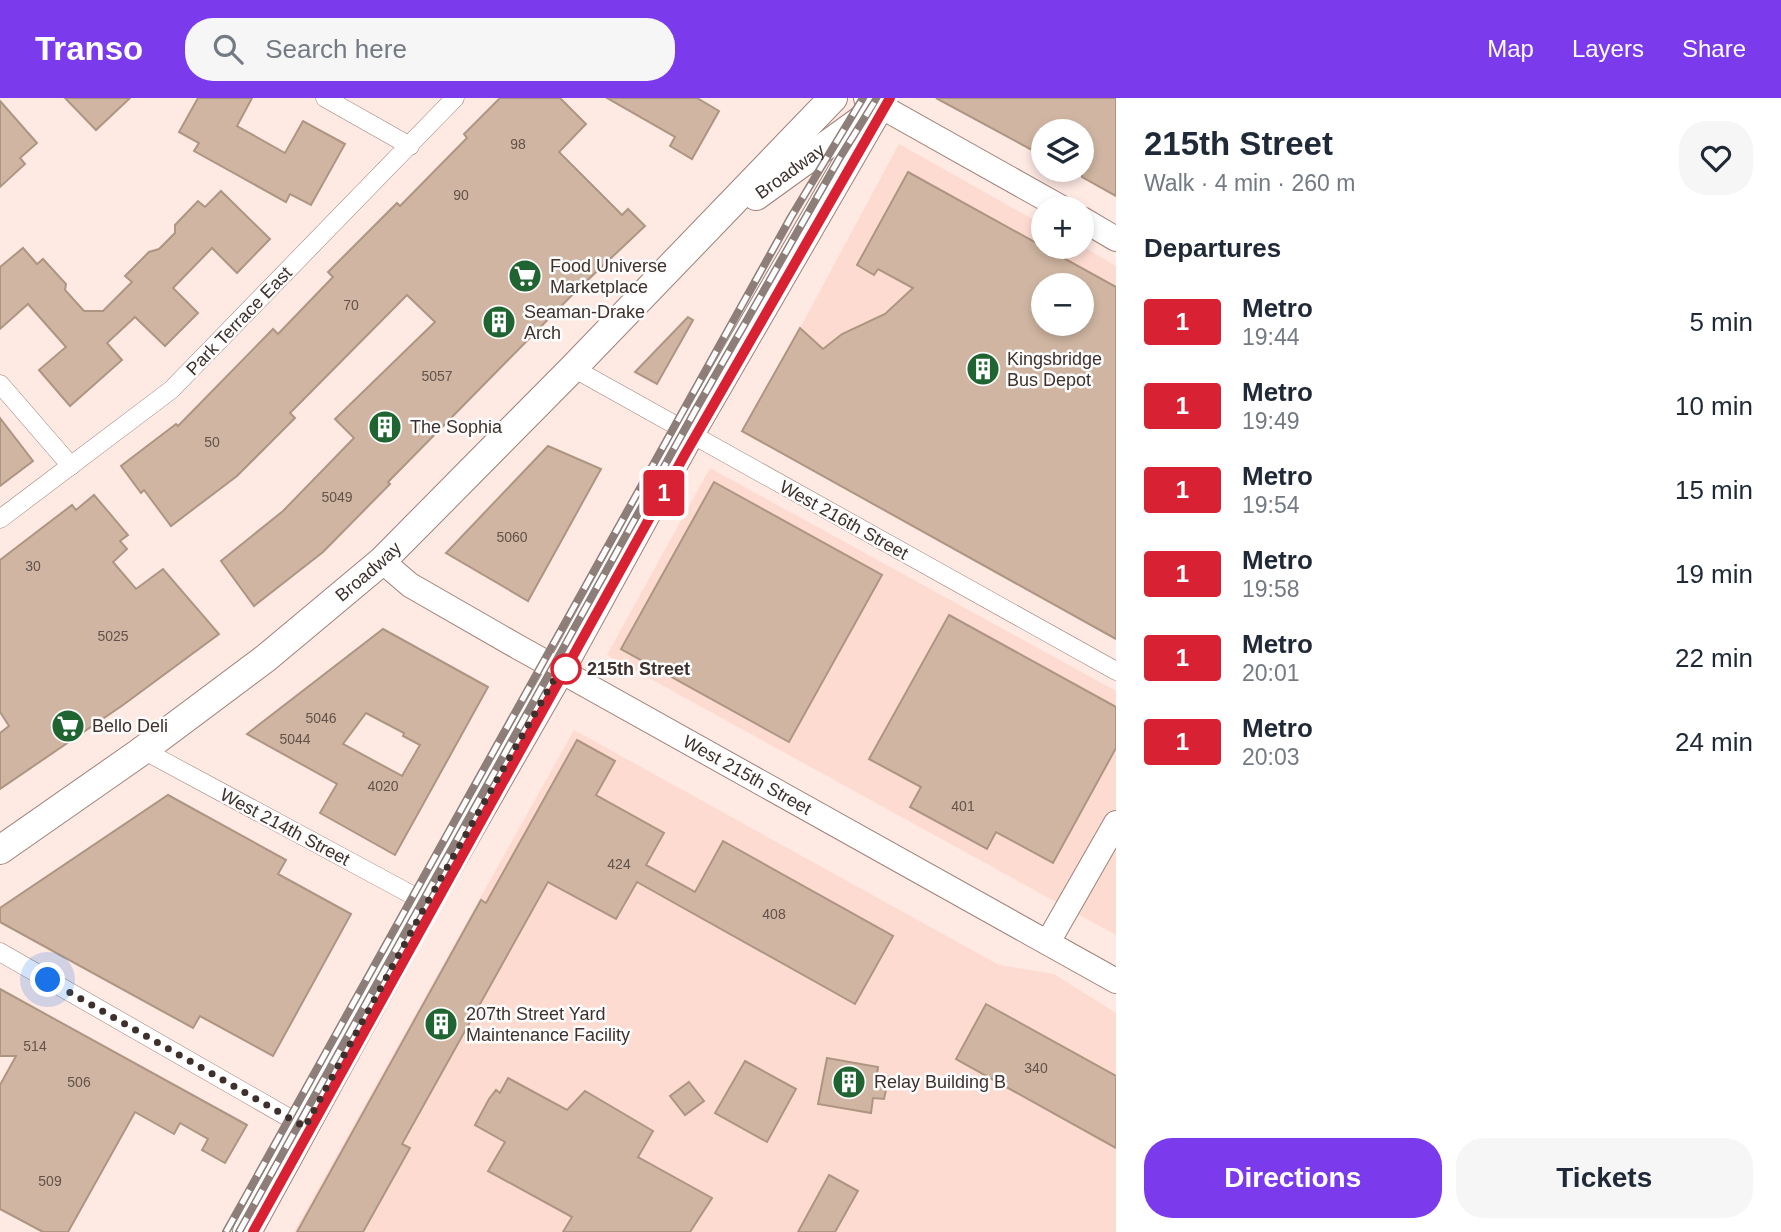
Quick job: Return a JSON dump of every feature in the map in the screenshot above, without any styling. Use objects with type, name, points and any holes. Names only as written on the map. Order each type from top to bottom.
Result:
[{"type":"main road","name":"Broadway","points":[[0,850],[143,750],[266,658],[382,561],[573,368],[833,98]]},
{"type":"main road","name":"Broadway","points":[[692,244],[878,101]]},
{"type":"main road","points":[[247,1232],[427,903],[878,101]]},
{"type":"street","points":[[325,98],[410,146]]},
{"type":"street","name":"Park Terrace East","points":[[0,519],[171,390],[455,98]]},
{"type":"street","points":[[878,101],[1041,196]]},
{"type":"street","points":[[1094,226],[1116,239]]},
{"type":"street","name":"West 216th Street","points":[[573,368],[1116,671]]},
{"type":"street","points":[[0,384],[71,466]]},
{"type":"street","name":"West 215th Street","points":[[382,561],[410,584],[559,671],[1116,981]]},
{"type":"street","name":"West 214th Street","points":[[143,750],[427,903]]},
{"type":"street","points":[[1048,942],[1116,823]]},
{"type":"street","points":[[0,952],[305,1127]]},
{"type":"shaded area","name":"Kingsbridge Bus Depot","points":[[899,144],[1031,218],[1031,259],[1094,259],[1094,253],[1116,266],[1116,608],[800,328]]},
{"type":"shaded area","points":[[710,468],[1116,691],[1116,935],[607,655]]},
{"type":"shaded area","points":[[574,730],[999,965],[1054,974],[1116,1013],[1116,1232],[294,1232]]},
{"type":"building","points":[[65,98],[130,98],[96,130]]},
{"type":"building","points":[[198,98],[252,98],[237,126],[285,153],[303,121],[345,144],[311,205],[290,194],[286,202],[194,151],[199,143],[179,132]]},
{"type":"building","points":[[500,98],[560,98],[586,124],[559,152],[622,215],[628,209],[645,226],[575,292],[323,552],[254,606],[221,561],[283,511],[354,438],[335,419],[435,322],[407,295],[290,413],[295,418],[237,476],[171,526],[144,490],[141,493],[121,466],[176,424],[178,426],[273,329],[278,334],[333,277],[328,272],[397,203],[400,206],[467,138],[464,134]]},
{"type":"building","points":[[607,98],[697,98],[719,111],[692,159],[670,146],[675,137]]},
{"type":"building","points":[[936,98],[1116,98],[1116,196],[1091,182],[1094,182],[1094,119],[1031,119],[1031,149]]},
{"type":"building","points":[[0,101],[37,143],[20,158],[25,164],[0,187]]},
{"type":"building","name":"Kingsbridge Bus Depot","points":[[908,172],[1031,240],[1031,259],[1065,259],[1091,273],[1031,273],[1031,336],[1094,336],[1094,275],[1116,287],[1116,639],[742,431],[800,328],[823,349],[842,334],[885,314],[913,288],[878,269],[874,275],[857,265]]},
{"type":"building","points":[[221,191],[270,239],[237,273],[212,248],[173,288],[198,313],[165,346],[135,317],[107,343],[122,360],[70,406],[39,370],[66,347],[28,304],[0,329],[0,267],[23,248],[37,264],[43,259],[66,284],[65,290],[84,311],[103,311],[132,282],[125,276],[149,252],[159,249],[175,233],[175,225],[198,201],[205,207]]},
{"type":"building","points":[[688,317],[693,320],[657,384],[635,372]]},
{"type":"building","points":[[0,418],[33,461],[0,486]]},
{"type":"building","points":[[548,446],[601,469],[528,601],[446,553]]},
{"type":"building","points":[[714,482],[882,575],[789,742],[621,649]]},
{"type":"building","points":[[94,495],[128,535],[120,541],[127,549],[113,562],[136,589],[163,569],[219,634],[123,705],[0,789],[0,733],[9,726],[0,712],[0,560],[72,505],[76,510]]},
{"type":"building","points":[[949,615],[1116,707],[1116,748],[1053,863],[996,832],[987,849],[910,807],[921,787],[869,759]]},
{"type":"building","points":[[383,629],[488,687],[395,855],[320,813],[337,784],[247,734]],"holes":[[[366,713],[404,733],[403,736],[420,745],[402,776],[343,744]]]},
{"type":"building","points":[[577,740],[615,761],[596,795],[664,833],[646,865],[695,892],[723,841],[893,936],[855,1004],[637,882],[616,919],[548,882],[402,1144],[410,1148],[363,1232],[297,1232],[481,900],[486,903]]},
{"type":"building","points":[[168,795],[286,860],[278,874],[351,914],[273,1056],[200,1016],[193,1028],[0,922],[0,908]]},
{"type":"building","points":[[0,989],[247,1125],[225,1163],[202,1150],[208,1139],[180,1123],[174,1134],[135,1112],[68,1232],[43,1232],[0,1209],[0,1085],[16,1056],[0,1056]]},
{"type":"building","points":[[986,1004],[1116,1076],[1116,1148],[956,1059]]},
{"type":"building","name":"Relay Building B","points":[[827,1058],[878,1067],[877,1074],[889,1077],[884,1099],[873,1098],[871,1113],[818,1104]]},
{"type":"building","points":[[745,1061],[796,1089],[767,1142],[715,1113]]},
{"type":"building","points":[[508,1078],[567,1110],[585,1091],[653,1131],[638,1157],[712,1198],[690,1232],[563,1232],[572,1217],[488,1171],[505,1142],[475,1125],[489,1099],[496,1090],[500,1093]]},
{"type":"building","points":[[689,1082],[704,1101],[685,1115],[670,1096]]},
{"type":"building","points":[[829,1175],[858,1191],[835,1232],[798,1232]]},
{"type":"railway","points":[[226,1232],[791,217],[863,98]]},
{"type":"railway","points":[[239,1232],[695,411],[839,159],[877,98]]},
{"type":"railway","points":[[253,1232],[684,456],[890,98]]},
{"type":"metro line","name":"1","points":[[253,1232],[684,456],[890,98]]},
{"type":"place","name":"Food Universe Marketplace","points":[[525,276]]},
{"type":"place","name":"Seaman-Drake Arch","points":[[499,322]]},
{"type":"place","name":"Kingsbridge Bus Depot","points":[[983,369]]},
{"type":"place","name":"The Sophia","points":[[385,427]]},
{"type":"place","name":"215th Street","points":[[566,669]]},
{"type":"place","name":"Bello Deli","points":[[68,726]]},
{"type":"place","name":"207th Street Yard Maintenance Facility","points":[[441,1024]]},
{"type":"place","name":"Relay Building B","points":[[849,1082]]},
{"type":"route","points":[[48,980],[305,1127],[454,854],[559,671],[566,669]]}]
